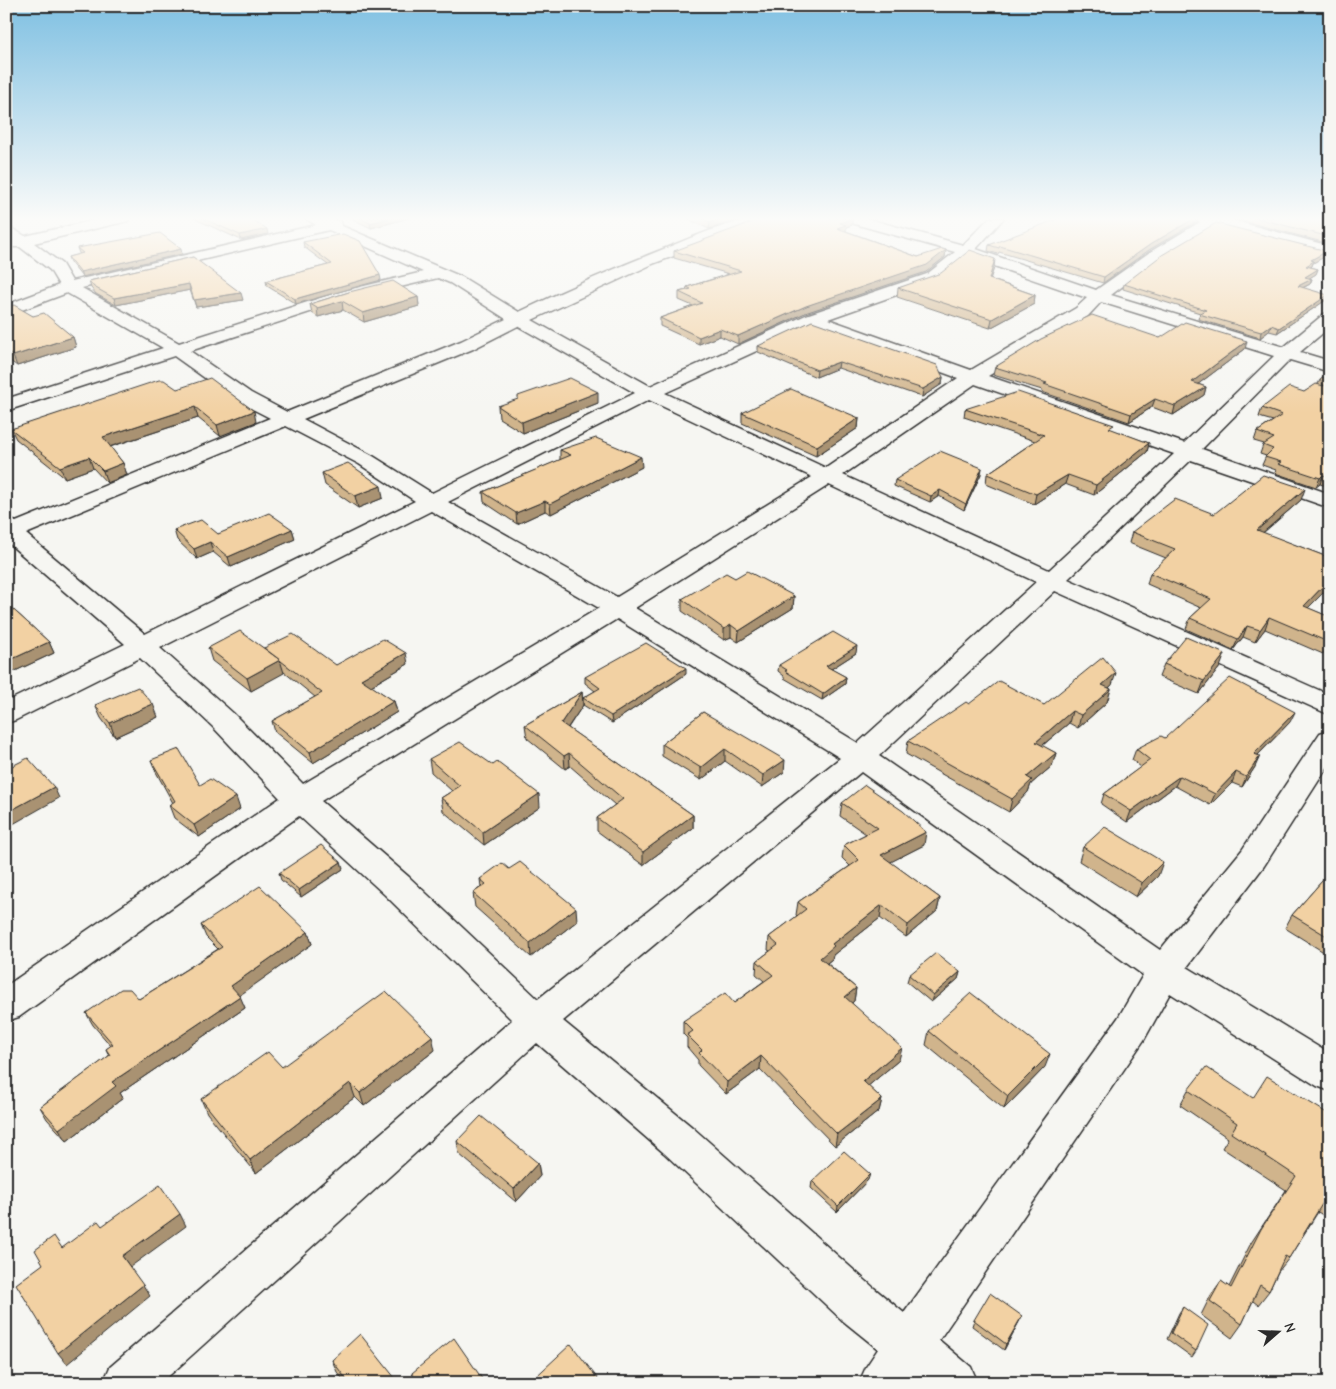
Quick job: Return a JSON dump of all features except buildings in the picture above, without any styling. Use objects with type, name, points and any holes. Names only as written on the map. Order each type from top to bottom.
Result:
[{"type":"street","points":[[65,283],[68,287],[164,341],[174,350],[244,397],[284,420],[366,460],[431,502],[619,608],[860,756],[1164,971],[1330,1074]]},
{"type":"street","points":[[6,311],[68,287],[84,283]]},
{"type":"street","points":[[6,405],[345,295],[396,283]]},
{"type":"street","points":[[460,283],[518,319],[650,393],[1051,580],[1330,706]]},
{"type":"street","points":[[600,283],[518,319],[467,346],[8,530],[24,547],[144,647],[224,720],[300,800],[397,886],[537,1021],[678,1140],[858,1304],[955,1383]]},
{"type":"street","points":[[6,714],[144,647],[650,393],[812,319],[916,283]]},
{"type":"street","points":[[1059,283],[1330,367]]},
{"type":"street","points":[[6,1006],[300,800],[619,608],[828,475],[970,378],[1082,312],[1098,296],[1116,283]]},
{"type":"street","points":[[126,1383],[537,1021],[860,756],[1188,451],[1286,354],[1330,318]]},
{"type":"street","points":[[812,319],[970,378],[1330,501]]},
{"type":"street","points":[[882,1383],[1131,1029],[1164,971],[1252,858],[1330,740]]}]
